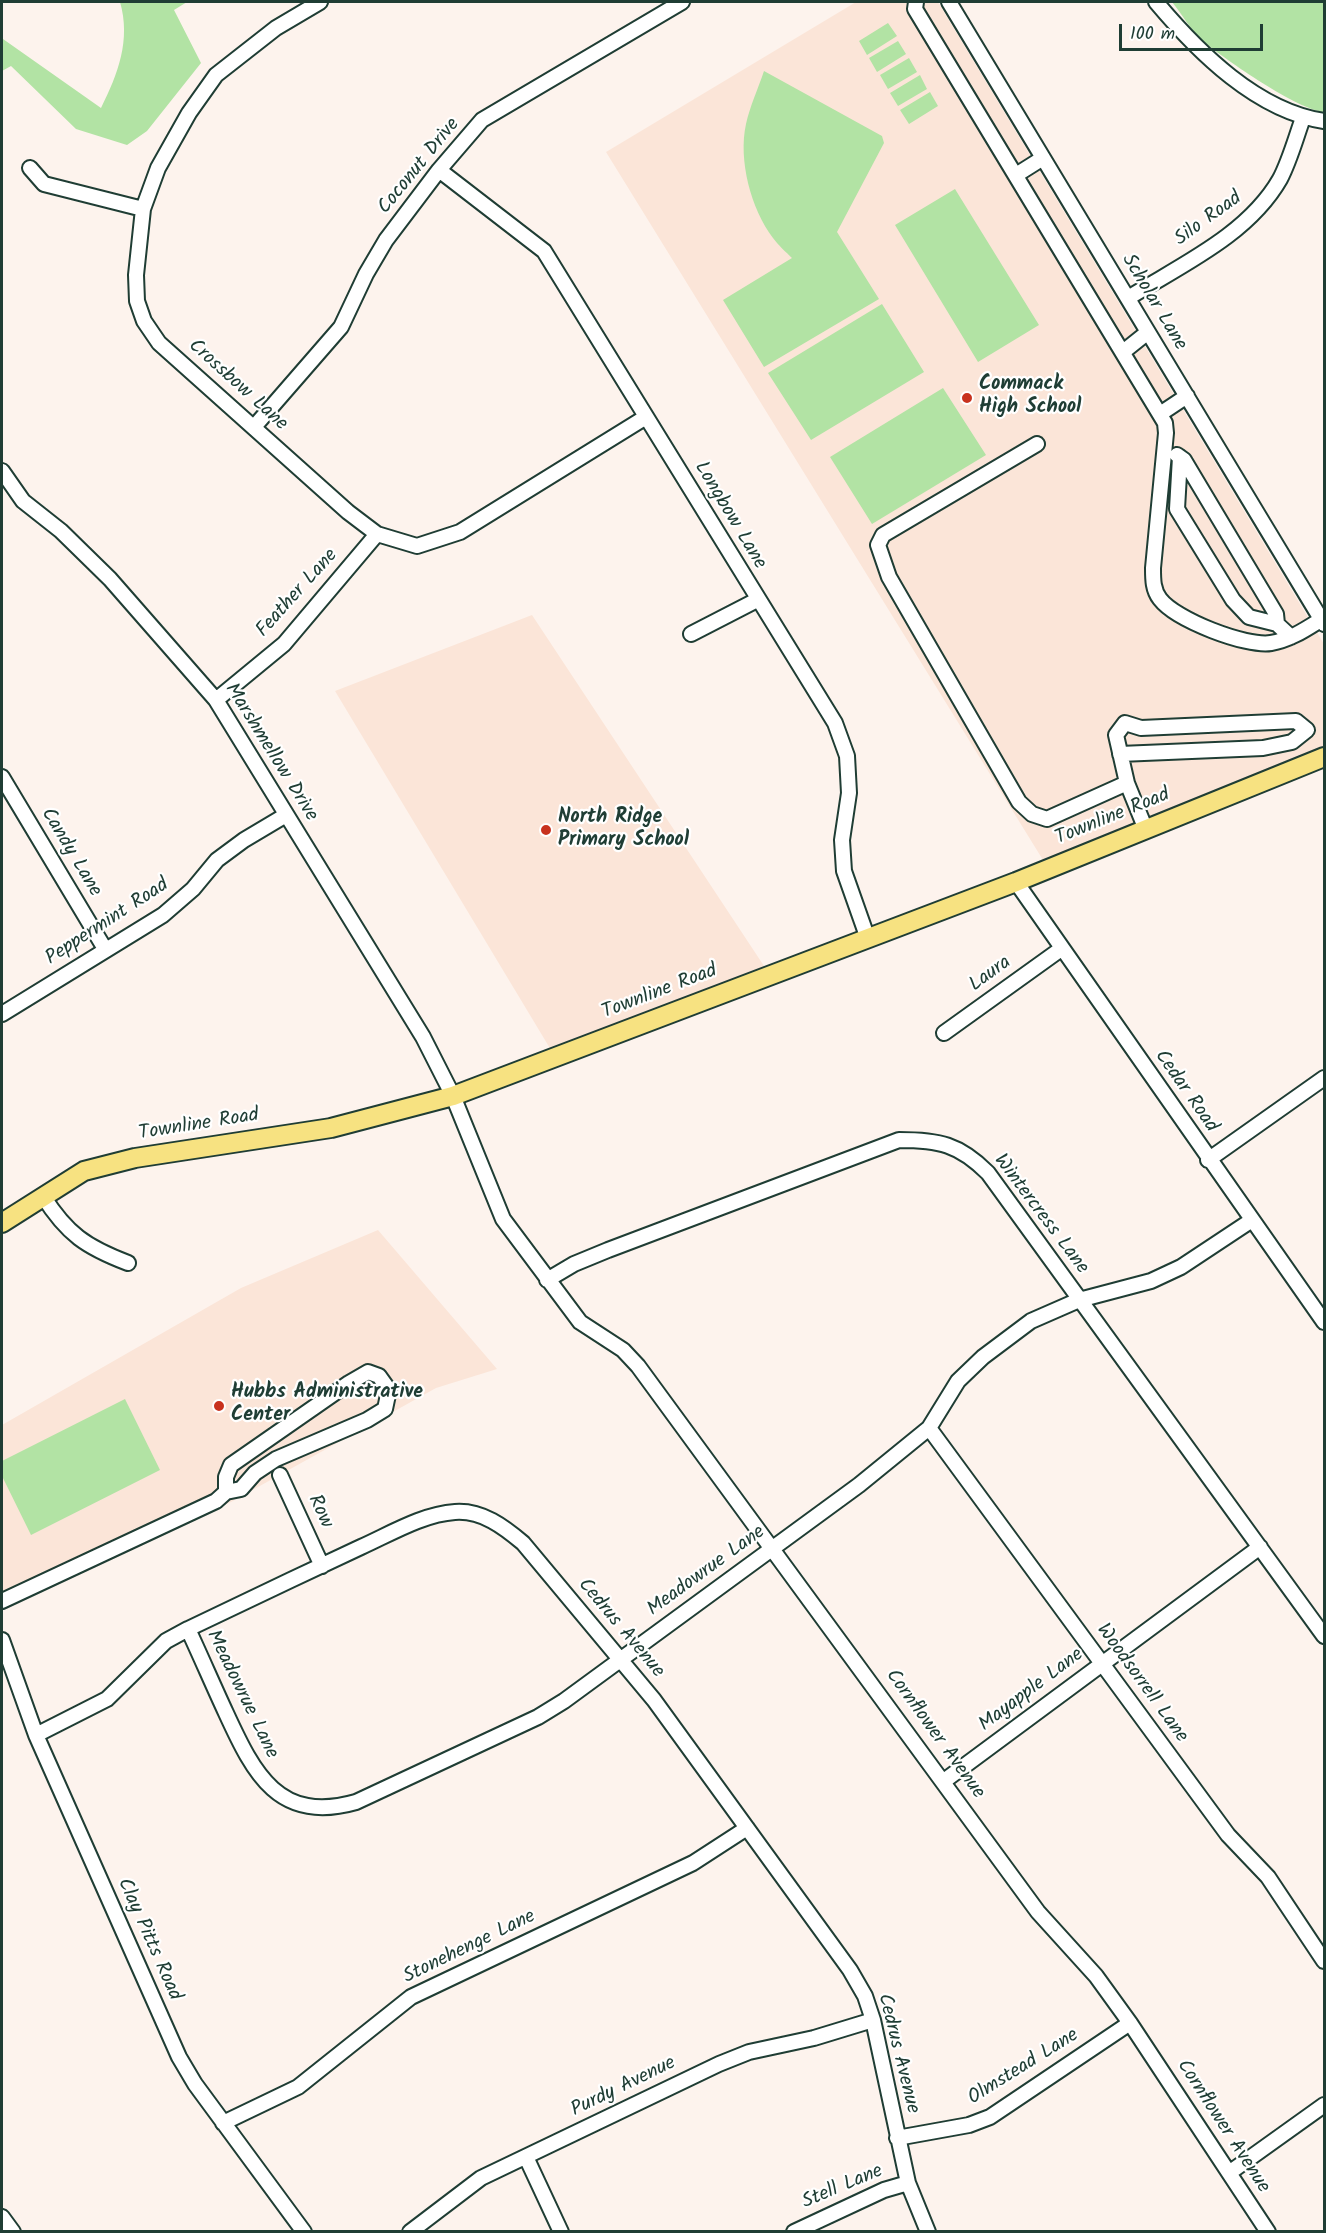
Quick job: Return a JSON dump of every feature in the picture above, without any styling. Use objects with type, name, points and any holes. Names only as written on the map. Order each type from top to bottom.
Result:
[{"type":"main road","name":"Townline Road","points":[[2,1223],[84,1171],[135,1158],[331,1128],[453,1096],[1016,882],[1324,758]]},
{"type":"street","name":"Crossbow Lane","points":[[320,2],[276,28],[216,75],[189,112],[158,168],[143,209],[136,275],[137,300],[144,321],[159,343],[348,512],[377,534],[417,546],[460,532],[646,417]]},
{"type":"street","name":"Coconut Drive","points":[[254,427],[341,327],[366,274],[386,240],[439,170],[482,120],[682,2]]},
{"type":"street","points":[[916,2],[915,9],[1123,352],[1166,428],[1153,568],[1154,589],[1160,600],[1199,624],[1242,640],[1268,644],[1291,637],[1323,619]]},
{"type":"street","name":"Scholar Lane","points":[[949,2],[1323,619]]},
{"type":"street","points":[[1156,2],[1210,60],[1251,91],[1303,118],[1324,121]]},
{"type":"street","name":"Silo Road","points":[[1128,298],[1224,238],[1258,210],[1280,178],[1303,118]]},
{"type":"street","points":[[1016,175],[1043,158]]},
{"type":"street","points":[[30,168],[44,184],[143,209]]},
{"type":"street","name":"Longbow Lane","points":[[439,170],[544,251],[834,723],[847,756],[849,793],[842,840],[844,871],[868,939]]},
{"type":"street","points":[[1123,352],[1149,332]]},
{"type":"street","points":[[1160,414],[1187,396]]},
{"type":"street","points":[[1037,444],[883,535],[878,545],[889,577],[1019,802],[1032,814],[1047,819],[1126,783]]},
{"type":"street","points":[[1165,448],[1184,460],[1276,614],[1277,624]]},
{"type":"street","points":[[1180,457],[1177,509],[1233,600],[1249,617],[1277,624],[1291,637]]},
{"type":"street","name":"Marshmellow Drive","points":[[2,471],[23,501],[61,531],[110,579],[216,700],[423,1037],[453,1096],[503,1220],[547,1280]]},
{"type":"street","name":"Feather Lane","points":[[216,700],[284,644],[377,534]]},
{"type":"street","points":[[691,634],[757,600]]},
{"type":"street","points":[[1120,754],[1263,748],[1292,742],[1307,730],[1296,721],[1141,728],[1125,723],[1116,735],[1126,783],[1146,830]]},
{"type":"street","name":"Candy Lane","points":[[2,777],[105,949]]},
{"type":"street","name":"Peppermint Road","points":[[2,1014],[163,915],[193,889],[217,860],[286,814]]},
{"type":"street","name":"Cedar Road","points":[[1016,882],[1208,1160],[1324,1322]]},
{"type":"street","name":"Laura","points":[[944,1033],[1061,949]]},
{"type":"street","points":[[1208,1160],[1324,1078]]},
{"type":"street","name":"Wintercress Lane","points":[[547,1280],[574,1264],[608,1250],[899,1140],[927,1140],[952,1146],[970,1155],[988,1173],[1324,1636]]},
{"type":"street","points":[[43,1196],[59,1221],[80,1241],[128,1263]]},
{"type":"street","name":"Meadowrue Lane","points":[[188,1629],[246,1755],[261,1780],[296,1804],[316,1808],[336,1808],[356,1802],[538,1717],[620,1660],[859,1485],[929,1428],[958,1381],[983,1357],[1031,1321],[1079,1300],[1151,1281],[1181,1267],[1251,1220]]},
{"type":"street","name":"Cornflower Avenue","points":[[547,1280],[580,1322],[623,1350],[638,1366],[1038,1912],[1096,1976],[1130,2023],[1268,2232]]},
{"type":"street","points":[[2,1601],[216,1501],[225,1492],[241,1489],[255,1473],[276,1459],[368,1420],[385,1409],[389,1390],[379,1376],[368,1372],[349,1383],[231,1466],[226,1477],[225,1492]]},
{"type":"street","name":"Woodsorrell Lane","points":[[929,1428],[1228,1835],[1268,1877],[1324,1961]]},
{"type":"street","name":"Row","points":[[280,1476],[322,1566]]},
{"type":"street","name":"Cedrus Avenue","points":[[36,1735],[107,1699],[166,1641],[425,1519],[455,1512],[479,1515],[503,1526],[523,1544],[654,1700],[850,1970],[865,1996],[873,2020],[908,2183],[928,2232]]},
{"type":"street","name":"Mayapple Lane","points":[[944,1781],[1260,1547]]},
{"type":"street","name":"Clay Pitts Road","points":[[2,1640],[36,1735],[179,2057],[223,2123],[304,2232]]},
{"type":"street","name":"Stonehenge Lane","points":[[223,2123],[298,2087],[411,1997],[693,1863],[747,1828]]},
{"type":"street","name":"Purdy Avenue","points":[[410,2232],[482,2178],[748,2052],[814,2038],[873,2020]]},
{"type":"street","name":"Olmstead Lane","points":[[897,2138],[969,2125],[990,2117],[1130,2023]]},
{"type":"street","points":[[1229,2173],[1324,2105]]},
{"type":"street","points":[[526,2157],[561,2232]]},
{"type":"street","name":"Stell Lane","points":[[794,2232],[884,2190],[908,2183]]},
{"type":"street","points":[[2,2217],[13,2232]]},
{"type":"shaded area","name":"Commack High School","points":[[856,2],[938,2],[1324,644],[1324,749],[1043,860],[606,152]]},
{"type":"shaded area","name":"North Ridge Primary School","points":[[532,615],[766,969],[551,1050],[335,691]]},
{"type":"shaded area","name":"Hubbs Administrative Center","points":[[378,1230],[497,1369],[436,1388],[231,1502],[4,1605],[2,1602],[2,1425],[241,1288]]},
{"type":"green space","points":[[120,2],[187,2],[174,10],[201,63],[147,131],[127,145],[76,129],[11,66],[2,71],[3,39],[101,108],[113,82],[121,56],[124,30]]},
{"type":"green space","points":[[1172,2],[1324,2],[1324,112],[1297,103],[1280,94],[1228,60],[1199,38]]},
{"type":"green space","points":[[888,23],[897,36],[867,55],[859,41]]},
{"type":"green space","points":[[898,41],[906,54],[877,72],[869,58]]},
{"type":"green space","points":[[909,58],[917,72],[888,89],[880,75]]},
{"type":"green space","points":[[764,71],[882,136],[884,143],[837,232],[879,299],[764,367],[723,300],[792,258],[775,241],[758,213],[745,168],[746,124]]},
{"type":"green space","points":[[920,75],[927,89],[898,106],[890,93]]},
{"type":"green space","points":[[930,92],[938,106],[909,124],[900,110]]},
{"type":"green space","points":[[955,189],[1039,325],[978,362],[895,225]]},
{"type":"green space","points":[[882,304],[924,372],[811,440],[768,373]]},
{"type":"green space","points":[[943,388],[986,455],[872,524],[830,457]]},
{"type":"green space","points":[[125,1399],[160,1470],[31,1535],[2,1476],[2,1461]]},
{"type":"place","name":"Commack High School","points":[[967,398]]},
{"type":"place","name":"North Ridge Primary School","points":[[546,830]]},
{"type":"place","name":"Hubbs Administrative Center","points":[[219,1406]]}]
